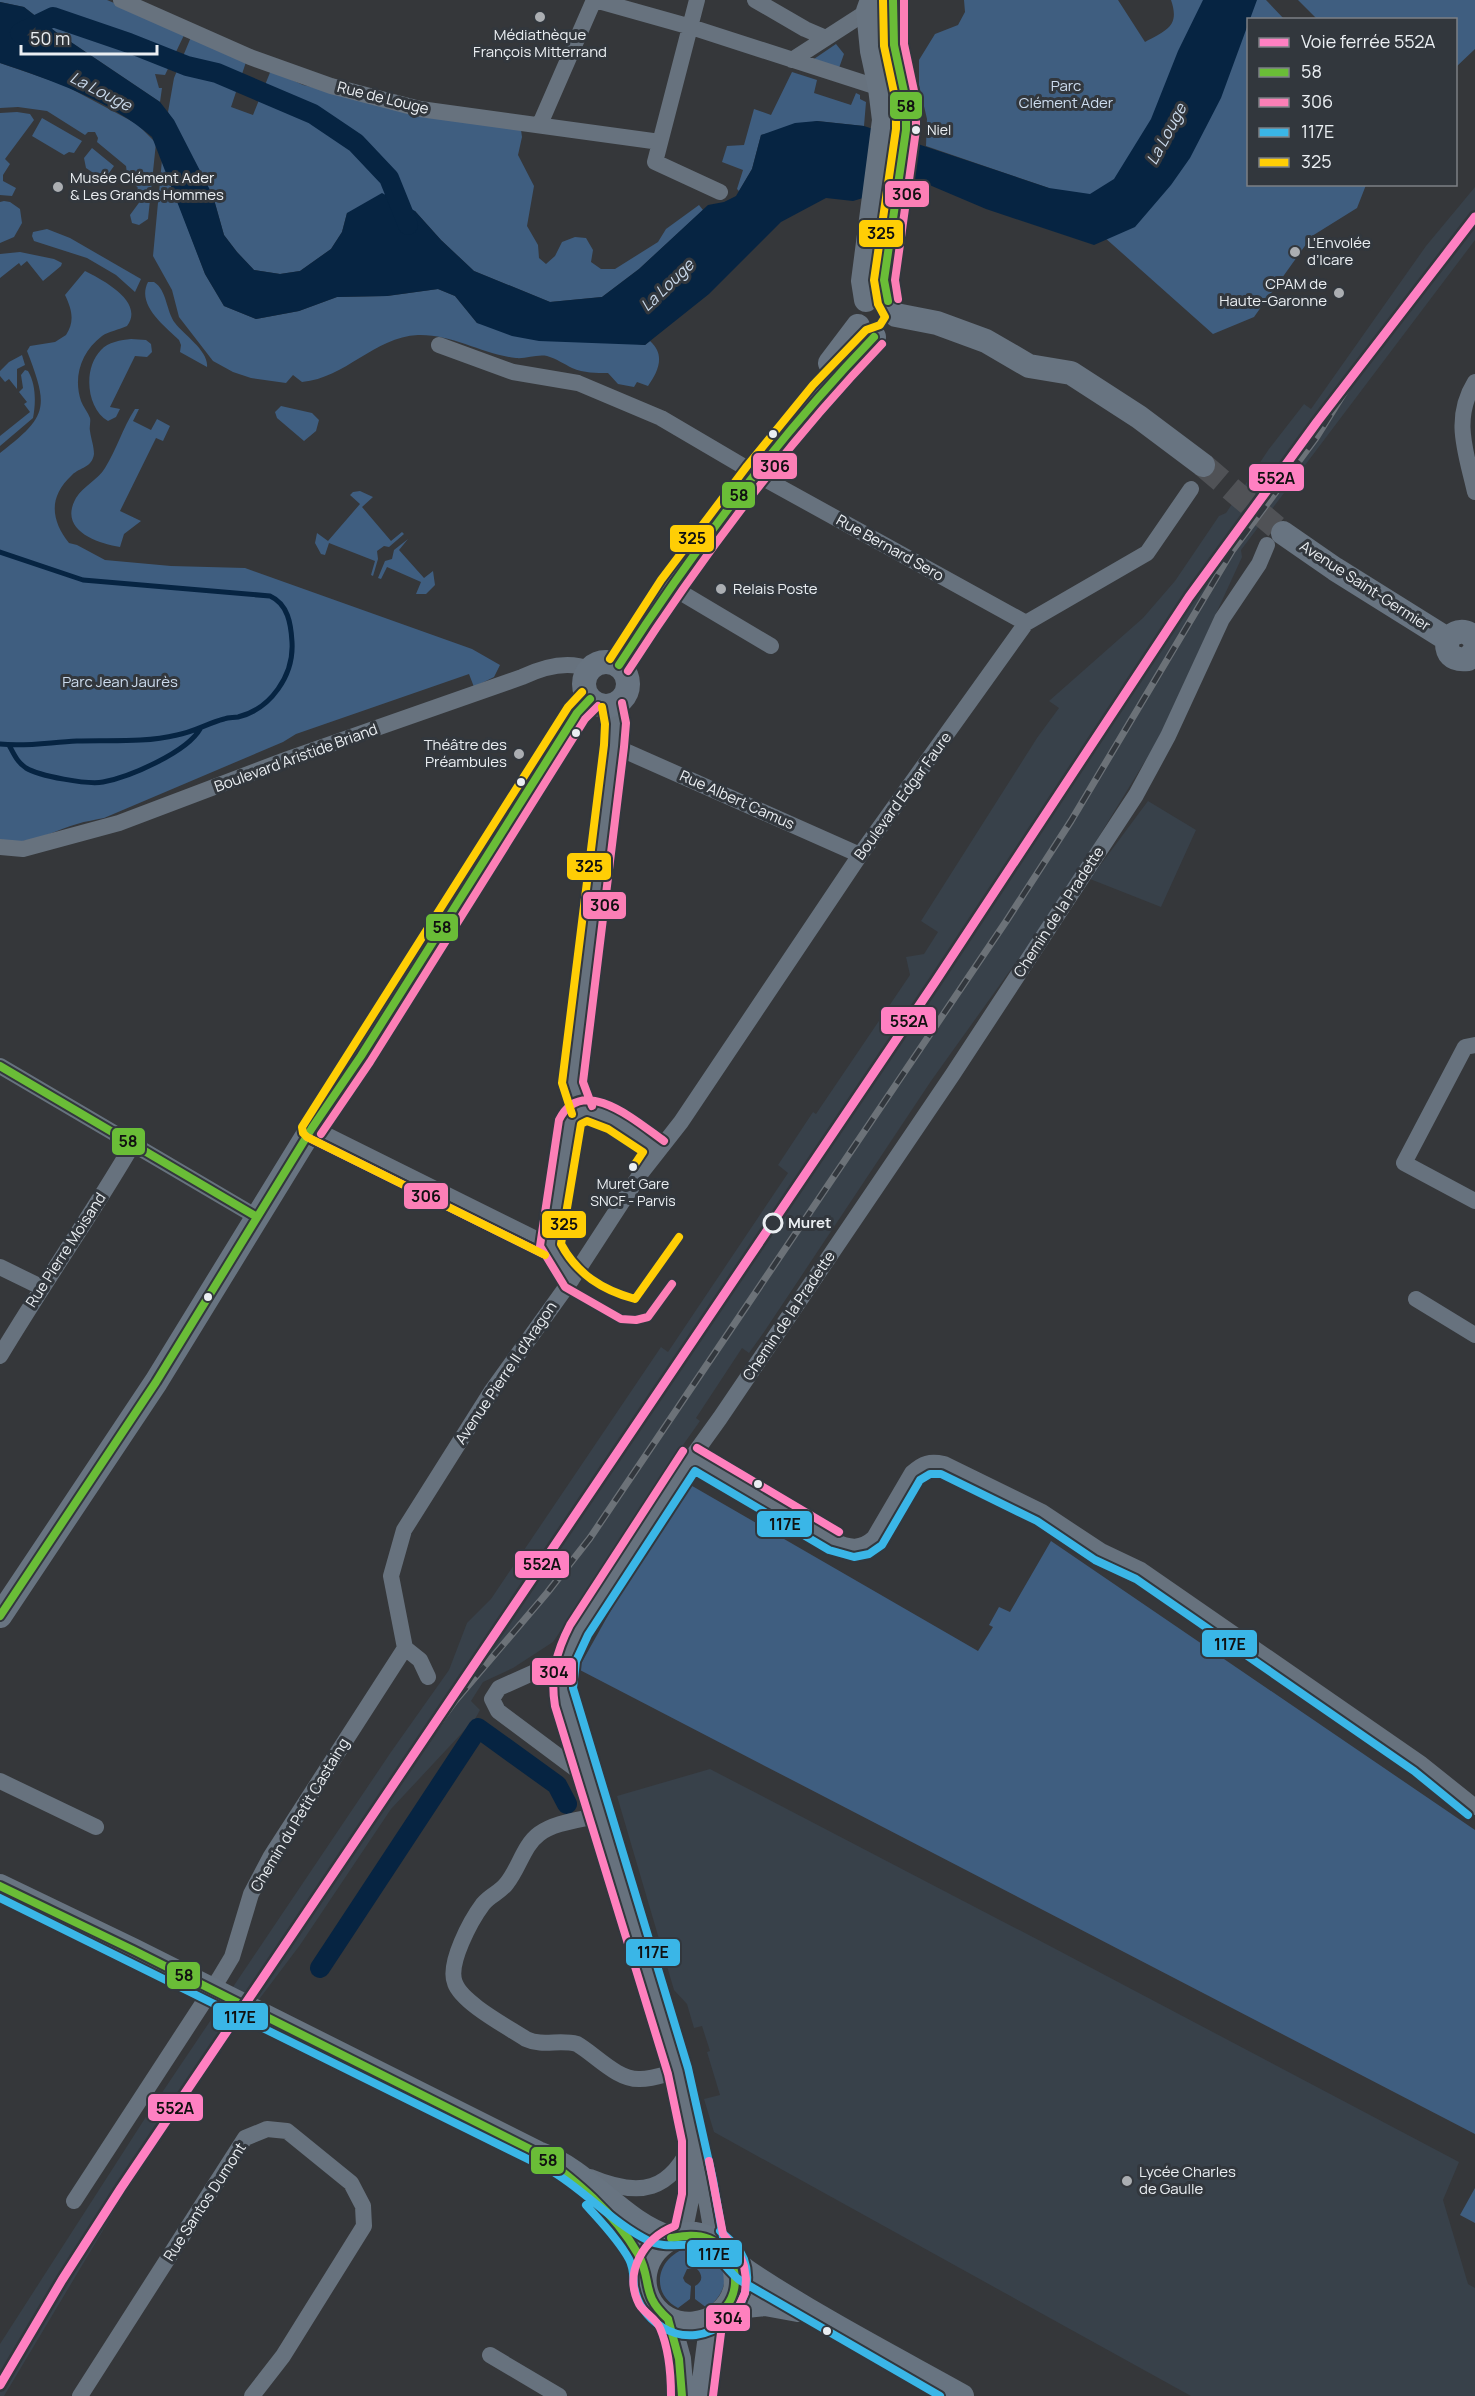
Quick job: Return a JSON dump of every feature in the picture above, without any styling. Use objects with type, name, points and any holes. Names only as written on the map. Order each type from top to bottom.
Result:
[{"type":"main road","points":[[882,2],[872,51],[884,120],[883,305],[890,331],[880,337],[866,332],[856,320],[858,308],[883,305],[986,341],[1029,366],[1071,374],[1139,417],[1203,465]]},
{"type":"main road","points":[[882,2],[906,101],[906,130],[882,228]]},
{"type":"main road","points":[[619,665],[670,586],[866,332]]},
{"type":"main road","name":"Avenue Saint-Germier","points":[[1275,539],[1470,641]]},
{"type":"main road","points":[[1,1614],[156,1382],[312,1128],[361,1056],[571,723],[601,702],[620,702],[627,690],[626,675],[619,665],[602,662],[589,669],[584,688],[601,702]]},
{"type":"main road","points":[[0,1886],[574,2170],[633,2218],[656,2233],[678,2236],[699,2234],[713,2240],[723,2247],[734,2263],[834,2325],[962,2396]]},
{"type":"main road","points":[[538,2153],[571,2177],[603,2208],[622,2229],[645,2270]]},
{"type":"main road","points":[[678,2236],[659,2245],[645,2270],[648,2298],[668,2319],[690,2325],[752,2304],[783,2306],[834,2325]]},
{"type":"main road","points":[[702,2396],[719,2314],[735,2289],[734,2263]]},
{"type":"main road","points":[[668,2319],[679,2359],[682,2396]]},
{"type":"street","name":"Rue de Louge","points":[[121,0],[250,57],[332,86],[420,109],[660,142]]},
{"type":"street","points":[[540,124],[595,0],[691,27],[880,88]]},
{"type":"street","points":[[697,0],[655,162],[720,192]]},
{"type":"street","points":[[755,0],[805,29],[826,38]]},
{"type":"street","points":[[792,60],[882,2]]},
{"type":"street","name":"Rue Bernard Sero","points":[[439,345],[513,372],[578,383],[661,418],[755,473],[1026,623]]},
{"type":"street","points":[[1475,382],[1468,394],[1462,422],[1463,440],[1475,492]]},
{"type":"street","name":"Boulevard Edgar Faure","points":[[572,1279],[658,1150],[681,1122],[860,855],[1026,623],[1147,553],[1191,489]]},
{"type":"street","name":"Chemin de la Pradette","points":[[713,2240],[703,2182],[678,2071],[562,1689],[566,1658],[579,1630],[692,1457],[952,1074],[1136,795],[1168,736],[1222,619],[1275,539]]},
{"type":"street","points":[[670,586],[771,646]]},
{"type":"street","name":"Boulevard Aristide Briand","points":[[0,847],[23,849],[119,822],[541,668],[579,665],[589,669]]},
{"type":"street","points":[[582,1110],[572,1083],[616,723],[601,702]]},
{"type":"street","name":"Rue Albert Camus","points":[[614,746],[860,855]]},
{"type":"street","points":[[1475,1045],[1465,1047],[1404,1163],[1475,1201]]},
{"type":"street","points":[[0,1066],[257,1217]]},
{"type":"street","points":[[550,1246],[569,1123],[574,1115],[582,1110],[598,1111],[658,1150]]},
{"type":"street","points":[[312,1128],[550,1246],[572,1279]]},
{"type":"street","name":"Rue Pierre Moisand","points":[[0,1356],[41,1287],[95,1209],[133,1144]]},
{"type":"street","points":[[0,1267],[41,1287]]},
{"type":"street","name":"Avenue Pierre II d'Aragon","points":[[405,1648],[391,1576],[404,1530],[491,1392],[572,1279]]},
{"type":"street","points":[[1416,1299],[1475,1335]]},
{"type":"street","points":[[692,1457],[834,1541],[851,1547],[864,1546],[874,1538],[912,1473],[927,1462],[944,1464],[1042,1512],[1101,1551],[1141,1570],[1420,1763],[1475,1807]]},
{"type":"street","points":[[405,1648],[420,1660],[428,1677]]},
{"type":"street","name":"Chemin du Petit Castaing","points":[[74,2201],[232,1957],[251,1894],[261,1875],[405,1648]]},
{"type":"street","points":[[566,1658],[499,1688],[492,1699],[498,1711],[589,1779]]},
{"type":"street","points":[[0,1781],[96,1827]]},
{"type":"street","points":[[600,1815],[547,1829],[532,1840],[508,1883],[484,1903],[476,1915],[455,1958],[453,1968],[455,1986],[469,2001],[536,2044],[569,2042],[577,2044],[617,2073],[632,2079],[678,2071]]},
{"type":"street","name":"Rue Santos Dumont","points":[[80,2396],[245,2138],[267,2129],[287,2131],[351,2182],[363,2206],[364,2226],[283,2356],[255,2395]]},
{"type":"street","points":[[574,2170],[614,2186],[637,2189],[652,2186],[675,2172],[684,2160],[693,2140]]},
{"type":"street","name":"Chemin de la Pradette","points":[[678,2236],[692,2195],[693,2140]]},
{"type":"street","points":[[490,2355],[559,2396]]},
{"type":"shaded area","points":[[1475,187],[1475,240],[1241,550],[1242,557],[1158,740],[1057,905],[931,1081],[764,1332],[749,1353],[742,1348],[696,1418],[700,1421],[671,1462],[674,1466],[553,1642],[513,1668],[483,1682],[471,1701],[480,1710],[475,1719],[391,1809],[300,1945],[220,2051],[151,2150],[4,2396],[0,2396],[0,2344],[151,2109],[391,1752],[449,1670],[467,1623],[491,1599],[661,1347],[668,1352],[788,1173],[778,1165],[813,1112],[816,1114],[910,975],[906,957],[924,954],[938,932],[921,921],[1037,738],[1059,708],[1049,701],[1143,618],[1175,581],[1219,516],[1226,513],[1269,449],[1304,404],[1311,409],[1426,246]]},
{"type":"shaded area","points":[[1148,801],[1196,830],[1161,907],[1090,879]]},
{"type":"shaded area","name":"Lycée Charles de Gaulle","points":[[710,1769],[1459,2162],[1443,2200],[1468,2284],[1475,2288],[1475,2396],[1191,2396],[714,2132],[704,2099],[720,2095],[707,2052],[710,2051],[702,2026],[694,2028],[687,2004],[674,1990],[617,1796]]},
{"type":"green space","points":[[0,0],[107,0],[185,33],[165,75],[155,74],[159,88],[162,88],[160,102],[56,32],[24,7],[0,2]]},
{"type":"green space","name":"Parc Clément Ader","points":[[964,0],[1118,0],[1145,42],[1160,34],[1173,22],[1171,0],[1266,0],[1283,18],[1247,18],[1247,186],[1366,186],[1357,208],[1312,236],[1254,317],[1213,334],[1049,188],[926,146],[927,119],[919,85],[919,60],[935,34],[958,25],[965,12]]},
{"type":"green space","points":[[1298,0],[1475,0],[1475,49],[1457,66],[1457,18],[1316,18]]},
{"type":"green space","points":[[191,37],[246,62],[231,107],[253,115],[271,70],[303,85],[419,112],[521,130],[522,137],[518,155],[534,186],[527,226],[538,245],[539,258],[546,264],[555,256],[562,242],[575,237],[586,238],[593,250],[591,262],[601,269],[615,269],[658,242],[666,229],[699,205],[703,210],[639,269],[602,297],[550,302],[474,271],[415,211],[347,213],[342,232],[331,249],[300,271],[280,274],[254,270],[224,235],[213,196],[168,112],[174,78]]},
{"type":"green space","points":[[836,44],[844,54],[839,68],[814,59]]},
{"type":"green space","points":[[0,63],[64,85],[137,124],[156,143],[148,219],[139,225],[132,223],[130,215],[141,200],[134,194],[138,188],[130,179],[128,181],[126,166],[97,142],[95,132],[88,132],[85,135],[47,111],[18,107],[0,108]]},
{"type":"green space","points":[[792,72],[817,80],[814,93],[851,105],[856,93],[860,95],[860,99],[866,102],[864,126],[817,121],[761,135],[752,169],[739,191],[737,189],[743,170],[722,162],[727,146],[744,145],[754,109],[771,115]]},
{"type":"green space","points":[[0,113],[30,114],[34,120],[5,159],[10,164],[3,175],[3,181],[16,188],[12,196],[0,195]]},
{"type":"green space","points":[[42,118],[82,141],[74,153],[69,152],[64,155],[32,136]]},
{"type":"green space","points":[[92,148],[114,166],[104,180],[86,168],[84,158]]},
{"type":"green space","points":[[162,160],[205,274],[224,306],[256,319],[299,311],[337,297],[387,296],[438,289],[455,296],[477,323],[645,345],[650,341],[655,346],[659,358],[655,375],[648,386],[637,382],[634,387],[618,384],[608,373],[576,370],[547,356],[516,358],[503,356],[443,338],[418,335],[402,337],[388,343],[318,379],[302,382],[293,375],[286,383],[251,378],[233,372],[213,361],[179,317],[172,290],[153,256]]},
{"type":"green space","points":[[4,201],[20,209],[22,223],[14,237],[0,243],[0,202]]},
{"type":"green space","points":[[47,229],[70,238],[141,279],[135,292],[116,275],[87,258],[34,241],[33,232]]},
{"type":"green space","points":[[20,252],[54,259],[62,263],[43,281],[27,261],[21,266],[19,263],[0,278],[0,254]]},
{"type":"green space","name":"Parc Jean Jaurès","points":[[85,271],[120,293],[131,309],[131,317],[127,326],[105,334],[95,342],[84,357],[81,366],[79,392],[90,418],[94,454],[88,465],[75,472],[64,483],[56,500],[58,526],[69,543],[105,560],[171,566],[245,568],[472,649],[500,665],[494,677],[474,687],[469,674],[296,734],[283,742],[104,818],[80,823],[39,838],[19,841],[0,839],[0,453],[28,429],[40,410],[39,386],[27,351],[30,346],[55,342],[66,335],[71,325],[72,315],[65,295]]},
{"type":"green space","points":[[148,282],[154,282],[162,290],[172,318],[200,349],[207,361],[207,367],[180,352],[179,340],[160,322],[149,307],[145,291]]},
{"type":"green space","points":[[131,339],[146,340],[151,344],[152,352],[147,357],[135,356],[110,407],[120,409],[116,417],[108,421],[95,407],[91,398],[91,367],[104,347]]},
{"type":"green space","points":[[22,355],[25,365],[17,369],[17,389],[9,379],[5,382],[0,376],[0,371],[9,362]]},
{"type":"green space","points":[[25,370],[31,376],[34,388],[33,418],[0,446],[0,436],[30,412],[24,404],[27,402],[19,392],[23,388],[21,375]]},
{"type":"green space","points":[[281,406],[312,413],[319,420],[316,431],[304,441],[277,418],[275,412]]},
{"type":"green space","points":[[135,409],[139,409],[133,421],[151,430],[157,419],[170,426],[163,441],[156,438],[120,511],[141,521],[124,534],[120,547],[100,542],[82,533],[72,519],[72,509],[79,494],[105,468]]},
{"type":"green space","points":[[360,491],[373,497],[362,507],[391,541],[402,532],[404,534],[389,547],[384,546],[377,551],[378,559],[373,576],[371,575],[375,561],[329,543],[325,555],[321,554],[315,543],[317,533],[328,541],[360,504],[350,495]]},
{"type":"green space","points":[[408,539],[399,550],[424,578],[433,571],[435,585],[426,594],[416,594],[421,582],[387,567],[381,579],[378,578],[385,561],[392,559],[394,550]]},
{"type":"green space","points":[[687,1483],[978,1651],[993,1627],[989,1625],[999,1607],[1010,1612],[1051,1541],[1475,1830],[1475,2134],[578,1669],[643,1553]]},
{"type":"green space","points":[[1475,2188],[1475,2223],[1460,2215]]},
{"type":"green space","points":[[693,2247],[714,2256],[721,2264],[724,2272],[722,2291],[707,2308],[695,2299],[695,2286],[701,2280],[700,2274],[697,2269],[687,2269],[683,2278],[691,2286],[690,2299],[678,2308],[668,2301],[662,2292],[661,2273],[672,2256]]},
{"type":"water","name":"La Louge","points":[[1203,0],[1257,0],[1250,18],[1247,18],[1247,27],[1221,98],[1190,158],[1171,185],[1135,227],[1094,245],[986,209],[920,181],[853,201],[826,198],[781,222],[709,294],[645,345],[539,341],[512,336],[477,323],[455,296],[438,289],[387,296],[337,297],[299,311],[256,319],[224,306],[205,274],[152,137],[136,124],[99,102],[60,84],[0,63],[0,2],[24,7],[56,32],[160,102],[174,120],[213,196],[224,235],[254,270],[280,274],[300,271],[331,249],[342,232],[347,213],[382,193],[415,211],[474,271],[550,302],[602,297],[639,269],[708,205],[724,202],[736,196],[752,169],[761,135],[795,123],[817,121],[864,126],[1049,188],[1090,194],[1114,179],[1151,119],[1178,51]]},
{"type":"waterway","points":[[20,33],[53,17],[187,66],[217,73],[313,114],[356,143],[389,178],[408,225]]},
{"type":"waterway","points":[[0,552],[83,580],[270,596],[285,609],[292,642],[289,667],[278,689],[261,707],[250,713],[165,738],[0,744]]},
{"type":"waterway","points":[[9,745],[20,763],[32,771],[52,777],[96,783],[128,775],[171,755],[193,738],[200,729]]},
{"type":"waterway","points":[[320,1968],[478,1728],[557,1785],[567,1804]]},
{"type":"tunnel","points":[[1203,465],[1283,533]]},
{"type":"railway","points":[[391,1788],[455,1701],[547,1593],[590,1538],[1007,920],[1071,821],[1232,551],[1316,438],[1381,338]]},
{"type":"rail line","name":"552A","points":[[0,2385],[62,2280],[121,2188],[935,982],[1189,597],[1317,422],[1475,217]]},
{"type":"transit line","name":"325","points":[[610,659],[661,580],[747,466],[813,385],[866,330],[880,325],[885,317],[878,304],[874,280],[896,129],[896,102],[884,46],[883,0]]},
{"type":"transit line","name":"58","points":[[888,301],[884,280],[906,130],[906,101],[894,45],[893,0]]},
{"type":"transit line","name":"306","points":[[898,299],[895,280],[916,130],[916,100],[904,44],[904,0]]},
{"type":"transit line","name":"58","points":[[619,665],[677,579],[739,495],[804,414],[874,337]]},
{"type":"transit line","name":"306","points":[[628,671],[686,585],[747,502],[812,421],[882,344]]},
{"type":"transit line","name":"325","points":[[545,1255],[307,1137],[302,1127],[568,707],[582,692]]},
{"type":"transit line","name":"58","points":[[0,1616],[156,1382],[312,1128],[361,1056],[577,713],[590,699]]},
{"type":"transit line","name":"306","points":[[592,1106],[583,1082],[624,747],[626,723],[622,703]]},
{"type":"transit line","name":"306","points":[[321,1134],[370,1062],[585,719],[598,706]]},
{"type":"transit line","name":"325","points":[[572,1114],[562,1083],[604,745],[605,724],[602,707]]},
{"type":"transit line","name":"58","points":[[0,1066],[257,1217]]},
{"type":"transit line","name":"306","points":[[664,1141],[610,1106],[595,1101],[581,1101],[569,1107],[559,1120],[540,1246],[565,1287],[621,1319],[636,1320],[648,1317],[672,1284]]},
{"type":"transit line","name":"325","points":[[633,1167],[643,1152],[608,1129],[587,1121],[581,1124],[561,1244],[567,1255],[601,1286],[635,1299],[679,1237]]},
{"type":"transit line","name":"306","points":[[307,1137],[545,1255]]},
{"type":"transit line","name":"304","points":[[697,1448],[839,1532]]},
{"type":"transit line","name":"304","points":[[671,2396],[666,2344],[658,2324],[639,2304],[634,2280],[635,2268],[646,2248],[664,2231],[675,2226],[682,2194],[682,2141],[668,2074],[555,1706],[553,1684],[555,1664],[570,1625],[683,1451]]},
{"type":"transit line","name":"117E","points":[[723,2237],[688,2068],[573,1688],[576,1661],[588,1635],[695,1471],[829,1550],[854,1557],[869,1554],[882,1545],[920,1480],[930,1474],[941,1474],[1037,1521],[1095,1560],[1136,1579],[1414,1771],[1468,1815]]},
{"type":"transit line","name":"58","points":[[0,1886],[538,2153],[580,2186],[618,2224],[638,2254],[650,2295],[668,2319]]},
{"type":"transit line","name":"117E","points":[[0,1898],[550,2170],[623,2225],[649,2241],[663,2245],[697,2245],[709,2249],[741,2281],[940,2396]]},
{"type":"transit line","name":"304","points":[[709,2161],[723,2234],[739,2253],[746,2279],[745,2293],[739,2306],[722,2325],[713,2396]]},
{"type":"transit line","name":"117E","points":[[586,2205],[615,2238],[629,2259],[633,2269],[635,2292],[644,2310],[662,2327],[679,2334],[696,2335],[726,2322],[737,2309],[745,2294],[747,2277],[744,2259],[737,2247],[720,2231]]},
{"type":"transit line","name":"58","points":[[671,2238],[704,2237],[718,2244],[730,2260],[734,2269],[734,2289],[726,2307],[712,2320]]},
{"type":"transit line","name":"58","points":[[668,2319],[679,2359],[682,2396]]},
{"type":"place","name":"Médiathèque François Mitterrand","points":[[540,17]]},
{"type":"place","name":"Niel","points":[[916,130]]},
{"type":"place","name":"Musée Clément Ader & Les Grands Hommes","points":[[58,187]]},
{"type":"place","name":"L’Envolée d’Icare","points":[[1295,252]]},
{"type":"place","name":"CPAM de Haute-Garonne","points":[[1339,293]]},
{"type":"place","name":"Relais Poste","points":[[721,589]]},
{"type":"place","name":"Théâtre des Préambules","points":[[519,754]]},
{"type":"place","name":"Muret Gare SNCF - Parvis","points":[[633,1167]]},
{"type":"place","name":"Muret","points":[[773,1223]]},
{"type":"place","name":"Lycée Charles de Gaulle","points":[[1127,2181]]}]
